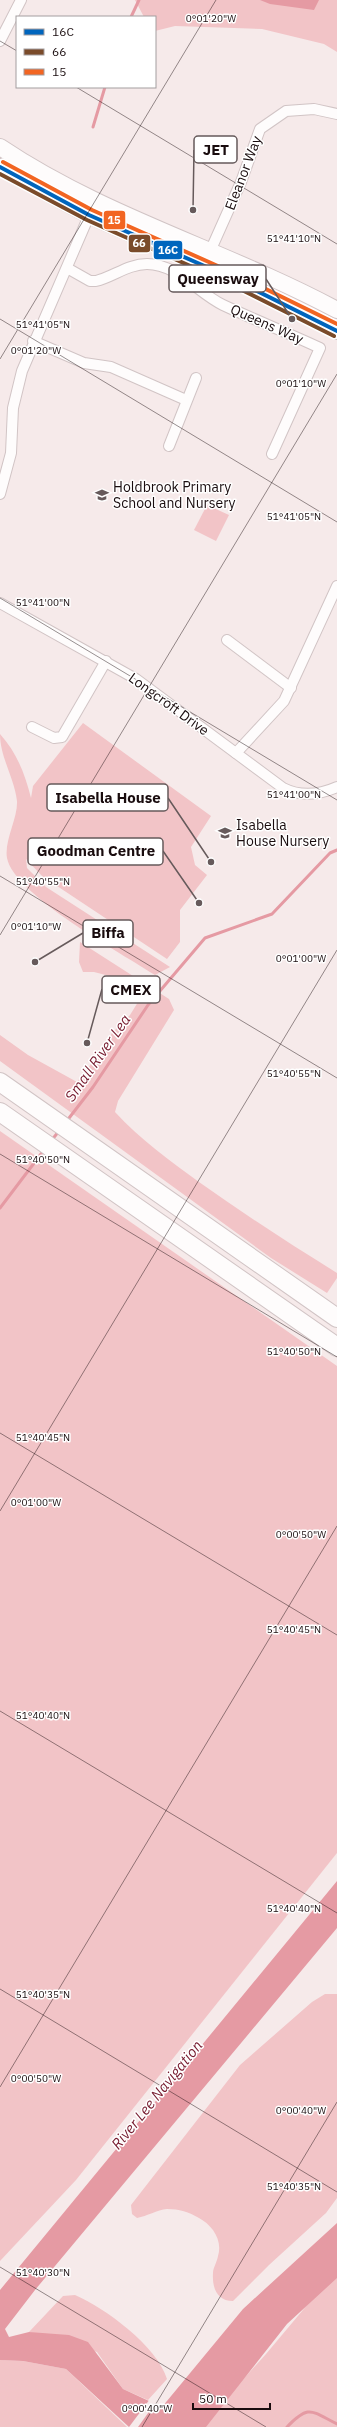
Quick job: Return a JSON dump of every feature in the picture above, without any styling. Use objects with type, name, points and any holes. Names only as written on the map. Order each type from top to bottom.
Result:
[{"type":"highway","points":[[0,1082],[39,1111],[337,1318]]},
{"type":"highway","points":[[0,1112],[337,1347]]},
{"type":"main road","points":[[0,147],[93,208],[203,267],[227,276],[337,331]]},
{"type":"main road","points":[[0,167],[93,208],[210,250],[337,310]]},
{"type":"street","points":[[0,41],[21,0]]},
{"type":"street","name":"Eleanor Way","points":[[203,267],[241,182],[260,129],[286,111],[314,109],[337,114]]},
{"type":"street","points":[[0,494],[11,453],[16,391],[34,341],[93,208]]},
{"type":"street","name":"Queens Way","points":[[67,268],[90,281],[96,281],[133,266],[146,264],[160,267],[189,279],[201,293],[225,306],[320,348],[272,454]]},
{"type":"street","points":[[34,341],[84,363],[111,367],[186,400]]},
{"type":"street","points":[[169,446],[196,378]]},
{"type":"street","points":[[236,753],[247,739],[281,706],[291,688],[337,586]]},
{"type":"street","name":"Longcroft Drive","points":[[0,603],[136,679],[288,791],[302,795],[315,794],[337,788]]},
{"type":"street","points":[[227,640],[291,688]]},
{"type":"street","points":[[32,728],[54,738],[62,737],[106,661]]},
{"type":"shaded area","points":[[135,0],[337,0],[337,52],[324,44],[262,29],[175,26],[156,31],[156,16],[143,16]]},
{"type":"shaded area","points":[[260,0],[319,0],[314,10],[270,4]]},
{"type":"shaded area","points":[[207,505],[229,515],[216,541],[194,530]]},
{"type":"shaded area","points":[[83,723],[211,816],[191,847],[195,865],[207,875],[180,910],[180,942],[167,959],[42,876],[26,859],[27,868],[46,887],[170,967],[155,975],[96,939],[48,906],[14,873],[7,858],[7,844],[17,808],[17,801],[2,751],[0,734],[20,764],[31,798],[33,786]]},
{"type":"shaded area","points":[[80,942],[169,999],[174,1010],[118,1101],[115,1112],[166,1158],[199,1182],[267,1229],[337,1273],[337,1278],[327,1293],[271,1258],[0,1061],[0,1035],[28,1055],[77,1082],[98,1055],[112,1033],[130,1015],[143,994],[133,982],[94,972],[83,972],[79,962]]},
{"type":"shaded area","points":[[0,1131],[337,1366],[337,1853],[76,2180],[0,2261]]},
{"type":"shaded area","points":[[337,1881],[337,1928],[35,2290],[5,2329],[9,2337],[29,2332],[69,2335],[88,2342],[123,2389],[162,2407],[243,2309],[337,2223],[337,2278],[287,2324],[206,2427],[129,2427],[66,2369],[23,2361],[0,2360],[0,2290]]},
{"type":"shaded area","points":[[325,1994],[337,1994],[337,2198],[326,2213],[269,2265],[233,2301],[223,2299],[217,2293],[213,2284],[213,2271],[218,2256],[219,2244],[218,2239],[212,2229],[204,2221],[180,2210],[167,2209],[137,2218],[132,2214],[131,2205],[240,2065],[312,2002]]},
{"type":"shaded area","points":[[337,2275],[337,2427],[200,2427],[266,2354],[313,2298]]},
{"type":"shaded area","points":[[75,2295],[101,2309],[115,2319],[141,2341],[153,2354],[167,2379],[148,2400],[123,2389],[97,2352],[29,2332],[63,2296]]},
{"type":"shaded area","points":[[0,2360],[23,2361],[66,2369],[127,2427],[0,2427]]},
{"type":"pier","points":[[150,2399],[156,2402],[138,2427],[129,2427]]},
{"type":"waterway","points":[[131,16],[139,0]]},
{"type":"waterway","points":[[93,127],[105,88]]},
{"type":"waterway","name":"Small River Lea","points":[[66,1122],[93,1087],[148,1005],[205,938],[272,914],[330,853],[337,850]]},
{"type":"waterway","name":"Small River Lea","points":[[51,1141],[59,1131]]},
{"type":"waterway","name":"Small River Lea","points":[[0,1208],[44,1150]]},
{"type":"waterway","points":[[287,2427],[300,2415],[310,2412],[316,2413],[337,2424]]},
{"type":"transit line","name":"15","points":[[3,162],[92,210],[229,271],[337,324]]},
{"type":"transit line","name":"16C","points":[[0,167],[89,215],[227,276],[337,331]]},
{"type":"transit line","name":"66","points":[[0,174],[87,220],[224,281],[334,336]]},
{"type":"place","name":"JET","points":[[193,210]]},
{"type":"place","name":"Queensway","points":[[292,319]]},
{"type":"place","name":"Holdbrook Primary School and Nursery","points":[[102,495]]},
{"type":"place","name":"Isabella House Nursery","points":[[225,833]]},
{"type":"place","name":"Isabella House","points":[[211,862]]},
{"type":"place","name":"Goodman Centre","points":[[199,903]]},
{"type":"place","name":"Biffa","points":[[35,962]]},
{"type":"place","name":"CMEX","points":[[87,1043]]},
{"type":"water label","name":"River Lee Navigation","points":[[157,2095]]}]
